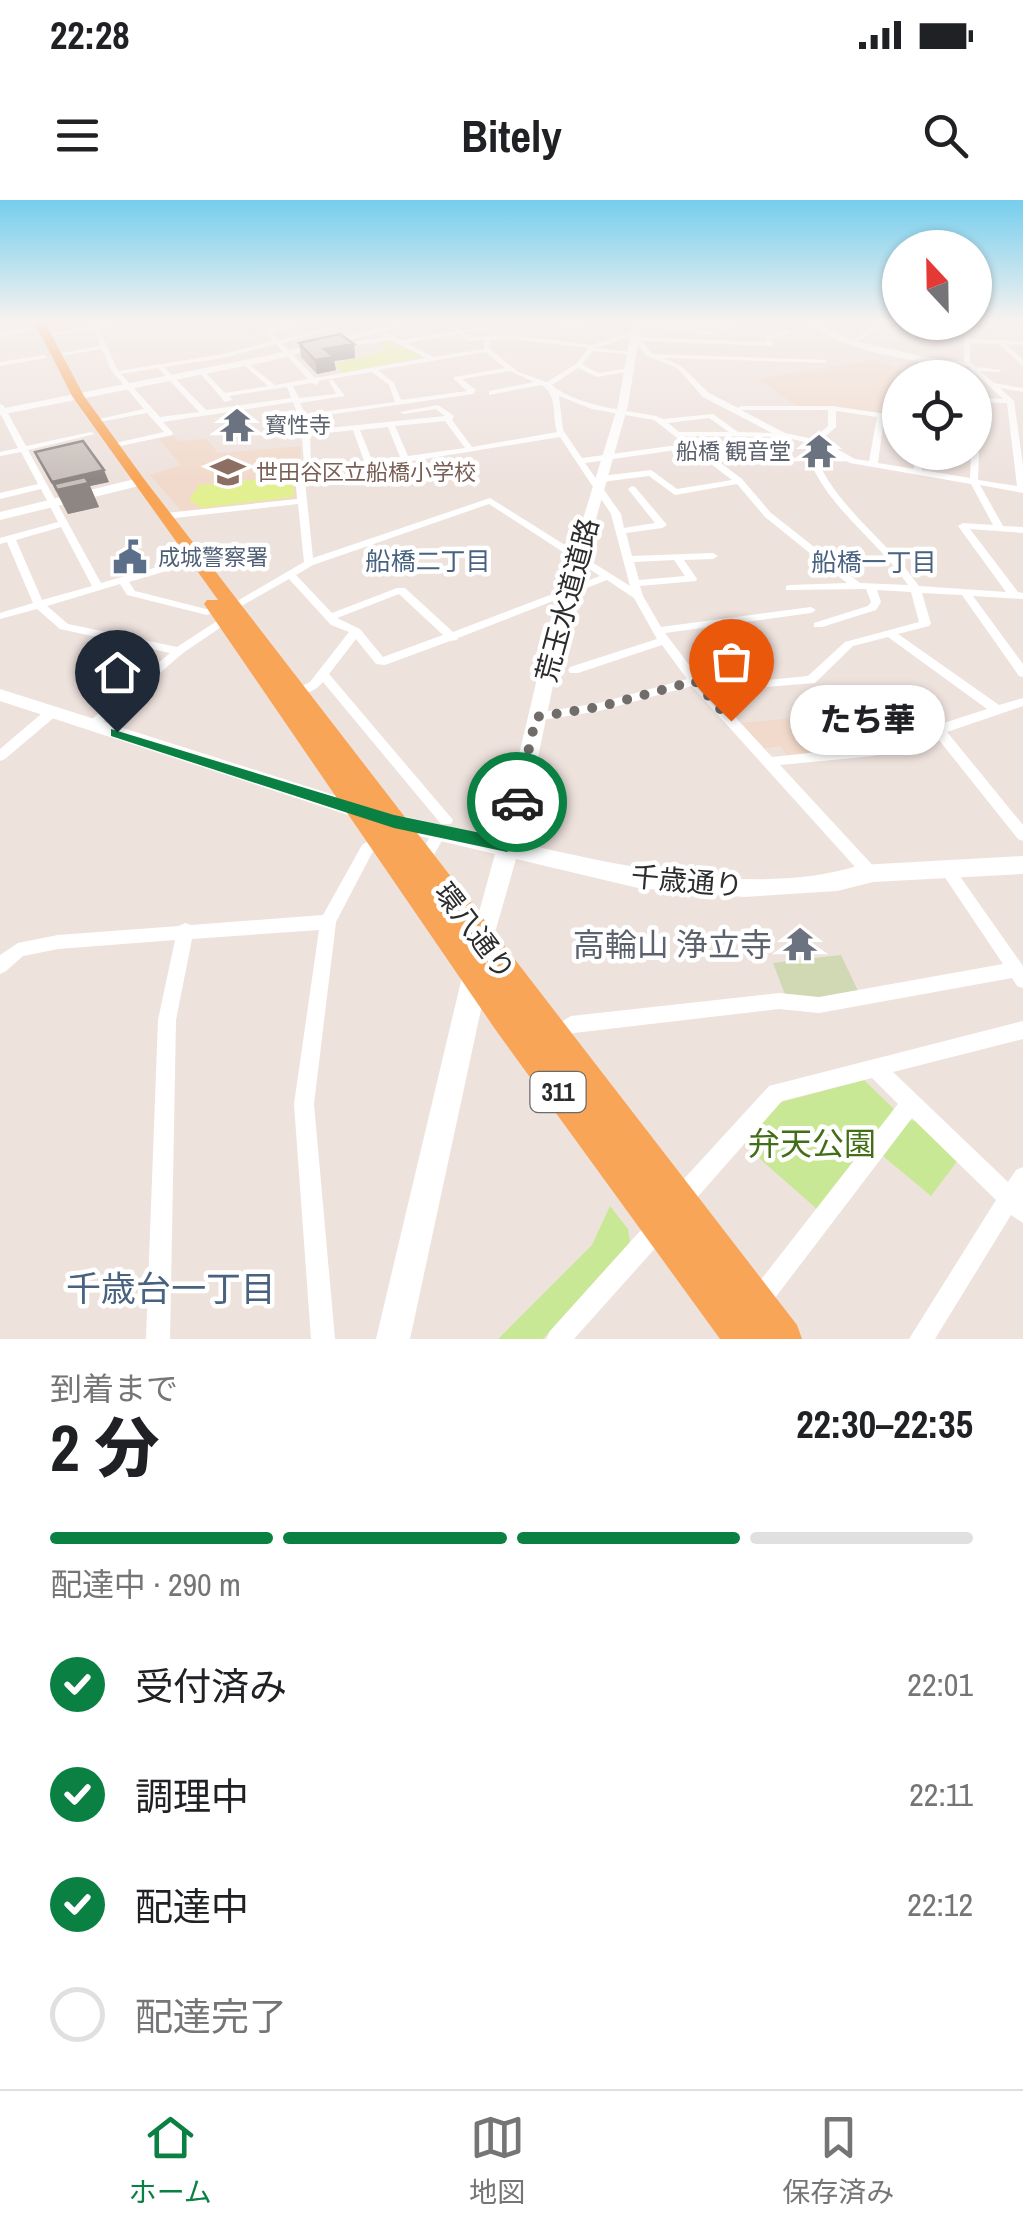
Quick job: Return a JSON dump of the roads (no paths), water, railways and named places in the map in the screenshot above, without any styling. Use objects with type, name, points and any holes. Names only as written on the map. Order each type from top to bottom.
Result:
[{"type":"main road","name":"環八通り","points":[[60,374],[356,808],[423,862],[555,1037],[743,1328],[783,1339]]},
{"type":"main road","name":"環八通り","points":[[93,427],[114,446],[133,484],[166,516],[190,561]]},
{"type":"main road","name":"環八通り","points":[[224,612],[298,691],[475,978],[668,1214]]},
{"type":"street","points":[[114,446],[167,434],[118,374]]},
{"type":"street","points":[[166,374],[204,413]]},
{"type":"street","points":[[98,588],[1,410],[190,374]]},
{"type":"street","points":[[204,374],[235,408]]},
{"type":"street","points":[[254,374],[274,388]]},
{"type":"street","points":[[309,374],[316,383]]},
{"type":"street","points":[[224,396],[361,374]]},
{"type":"street","points":[[379,374],[392,384],[396,399]]},
{"type":"street","points":[[302,416],[396,399],[473,392],[456,378],[480,374]]},
{"type":"street","points":[[522,374],[620,412],[661,422],[710,416],[736,434]]},
{"type":"street","points":[[492,393],[544,385],[562,374]]},
{"type":"street","name":"荒玉水道道路","points":[[474,930],[488,922],[568,591],[628,374]]},
{"type":"street","points":[[686,374],[706,395],[738,408],[784,435]]},
{"type":"street","points":[[998,387],[1023,374]]},
{"type":"street","points":[[158,420],[341,396],[332,381]]},
{"type":"street","points":[[677,434],[784,435],[814,441],[853,461],[1023,490],[1019,431],[1010,401],[992,382]]},
{"type":"street","points":[[502,385],[544,385]]},
{"type":"street","points":[[544,385],[561,434],[611,506],[636,590],[661,636],[695,681],[871,874]]},
{"type":"street","points":[[290,386],[306,433],[308,464],[302,470],[309,563]]},
{"type":"street","points":[[992,386],[1023,390]]},
{"type":"street","points":[[421,396],[442,389]]},
{"type":"street","points":[[992,400],[1010,401]]},
{"type":"street","points":[[404,412],[440,408],[470,450]]},
{"type":"street","points":[[738,408],[832,408],[881,415],[873,465]]},
{"type":"street","points":[[738,674],[744,686],[810,680],[849,644],[925,624],[916,589],[898,562],[848,515],[810,460],[809,446],[832,427],[832,408]]},
{"type":"street","points":[[0,454],[149,410]]},
{"type":"street","points":[[306,433],[448,419]]},
{"type":"street","points":[[661,422],[739,481],[768,515],[863,586],[876,602],[872,608],[818,625]]},
{"type":"street","points":[[391,425],[406,460]]},
{"type":"street","points":[[356,429],[369,462]]},
{"type":"street","points":[[0,432],[12,430]]},
{"type":"street","points":[[302,470],[406,460],[561,434]]},
{"type":"street","points":[[580,460],[692,445]]},
{"type":"street","points":[[974,470],[974,482],[999,528]]},
{"type":"street","points":[[599,484],[651,472],[676,492],[739,481]]},
{"type":"street","points":[[0,516],[133,484]]},
{"type":"street","points":[[0,496],[43,486]]},
{"type":"street","points":[[621,530],[662,526],[632,490]]},
{"type":"street","points":[[166,516],[303,501]]},
{"type":"street","points":[[92,724],[224,612],[309,563],[490,501],[636,590],[692,579],[677,558]]},
{"type":"street","points":[[611,506],[643,502]]},
{"type":"street","points":[[63,524],[5,539],[39,604],[64,627],[179,651]]},
{"type":"street","points":[[1018,596],[964,526],[1023,530]]},
{"type":"street","points":[[628,560],[713,556]]},
{"type":"street","points":[[0,616],[190,561]]},
{"type":"street","points":[[290,574],[330,617],[356,630],[385,661],[610,576]]},
{"type":"street","points":[[123,580],[131,593],[207,612],[224,612]]},
{"type":"street","points":[[790,588],[863,586],[1018,596]]},
{"type":"street","points":[[330,617],[401,590],[453,638]]},
{"type":"street","points":[[965,592],[1023,673]]},
{"type":"street","points":[[574,670],[661,636],[810,610]]},
{"type":"street","points":[[298,691],[314,685],[356,630]]},
{"type":"street","points":[[889,633],[997,710]]},
{"type":"street","points":[[323,674],[443,826],[423,862]]},
{"type":"street","points":[[536,717],[599,707],[695,681]]},
{"type":"street","points":[[0,695],[356,808]]},
{"type":"street","points":[[768,762],[874,752],[1023,702]]},
{"type":"street","points":[[0,756],[52,712]]},
{"type":"street","points":[[939,731],[1023,835]]},
{"type":"street","points":[[284,786],[316,776],[319,756]]},
{"type":"street","name":"千歳通り","points":[[386,831],[443,826],[536,857],[700,886],[838,882],[871,874],[1023,865]]},
{"type":"street","points":[[323,1339],[304,1104],[328,922],[366,849],[386,831]]},
{"type":"street","points":[[555,1037],[570,1025],[780,1001],[819,1005],[1019,975],[947,869]]},
{"type":"street","points":[[0,966],[18,950],[45,944],[185,930],[328,922]]},
{"type":"street","points":[[158,1339],[167,1020],[185,930]]},
{"type":"street","points":[[394,1339],[475,978]]},
{"type":"street","points":[[558,1339],[776,1094],[1023,1030]]},
{"type":"street","points":[[876,1069],[1016,1206]]},
{"type":"street","points":[[743,1328],[910,1104]]},
{"type":"street","points":[[921,1339],[1016,1206],[1023,1177]]},
{"type":"place","name":"寳性寺","points":[[237,425]]},
{"type":"place","name":"船橋 観音堂","points":[[819,451]]},
{"type":"place","name":"世田谷区立船橋小学校","points":[[228,472]]},
{"type":"place","name":"成城警察署","points":[[130,557]]},
{"type":"place","name":"たち華","points":[[731,721]]},
{"type":"place","name":"高輪山 浄立寺","points":[[800,944]]},
{"type":"district","name":"船橋二丁目","points":[[428,561]]},
{"type":"district","name":"船橋一丁目","points":[[874,562]]},
{"type":"district","name":"千歳台一丁目","points":[[171,1288]]},
{"type":"park label","name":"弁天公園","points":[[812,1143]]}]
